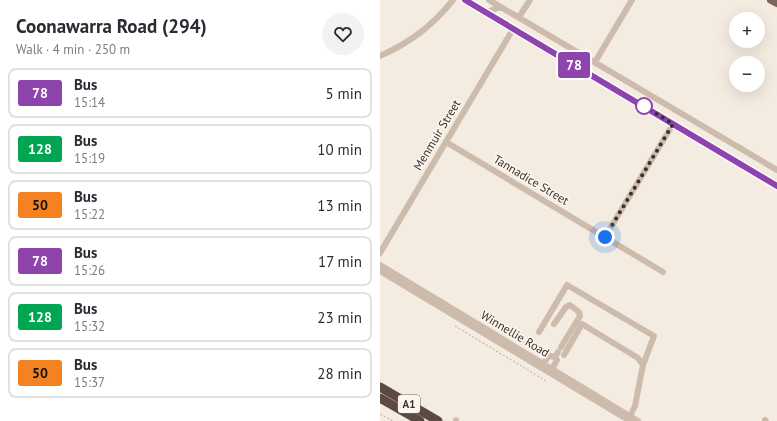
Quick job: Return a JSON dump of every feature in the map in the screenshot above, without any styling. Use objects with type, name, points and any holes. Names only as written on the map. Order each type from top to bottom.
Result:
[{"type":"highway","name":"A1","points":[[380,387],[437,421]]},
{"type":"highway","name":"A1","points":[[380,398],[420,421]]},
{"type":"main road","points":[[771,0],[777,3]]},
{"type":"street","points":[[380,56],[412,39],[425,30],[438,18],[453,0]]},
{"type":"street","points":[[465,0],[777,186]]},
{"type":"street","points":[[489,0],[774,169],[766,179]]},
{"type":"street","points":[[519,17],[530,0]]},
{"type":"street","points":[[595,62],[632,0]]},
{"type":"street","points":[[486,13],[496,8],[502,8]]},
{"type":"street","name":"Menmuir Street","points":[[380,253],[513,29]]},
{"type":"street","points":[[546,48],[554,38]]},
{"type":"street","points":[[554,53],[561,42]]},
{"type":"street","points":[[605,237],[673,124]]},
{"type":"street","name":"Tannadice Street","points":[[446,142],[663,272]]},
{"type":"street","points":[[733,159],[740,148]]},
{"type":"street","name":"Winnellie Road","points":[[380,265],[544,364],[630,419]]},
{"type":"street","name":"Winnellie Road","points":[[380,271],[630,419],[638,421]]},
{"type":"street","points":[[539,332],[567,285],[654,336],[643,365],[635,406],[630,419]]},
{"type":"street","points":[[552,369],[580,316],[579,312],[570,305],[566,307],[554,324]]},
{"type":"street","points":[[544,364],[548,357],[560,353],[582,324],[638,358],[643,365]]},
{"type":"path","points":[[480,315],[519,341],[521,340],[527,344]]},
{"type":"path","points":[[487,321],[490,315]]},
{"type":"path","points":[[455,326],[546,381]]},
{"type":"path","points":[[380,414],[393,421]]},
{"type":"bus line","name":"78","points":[[465,0],[777,186]]},
{"type":"route","points":[[605,237],[673,124],[644,106]]}]
